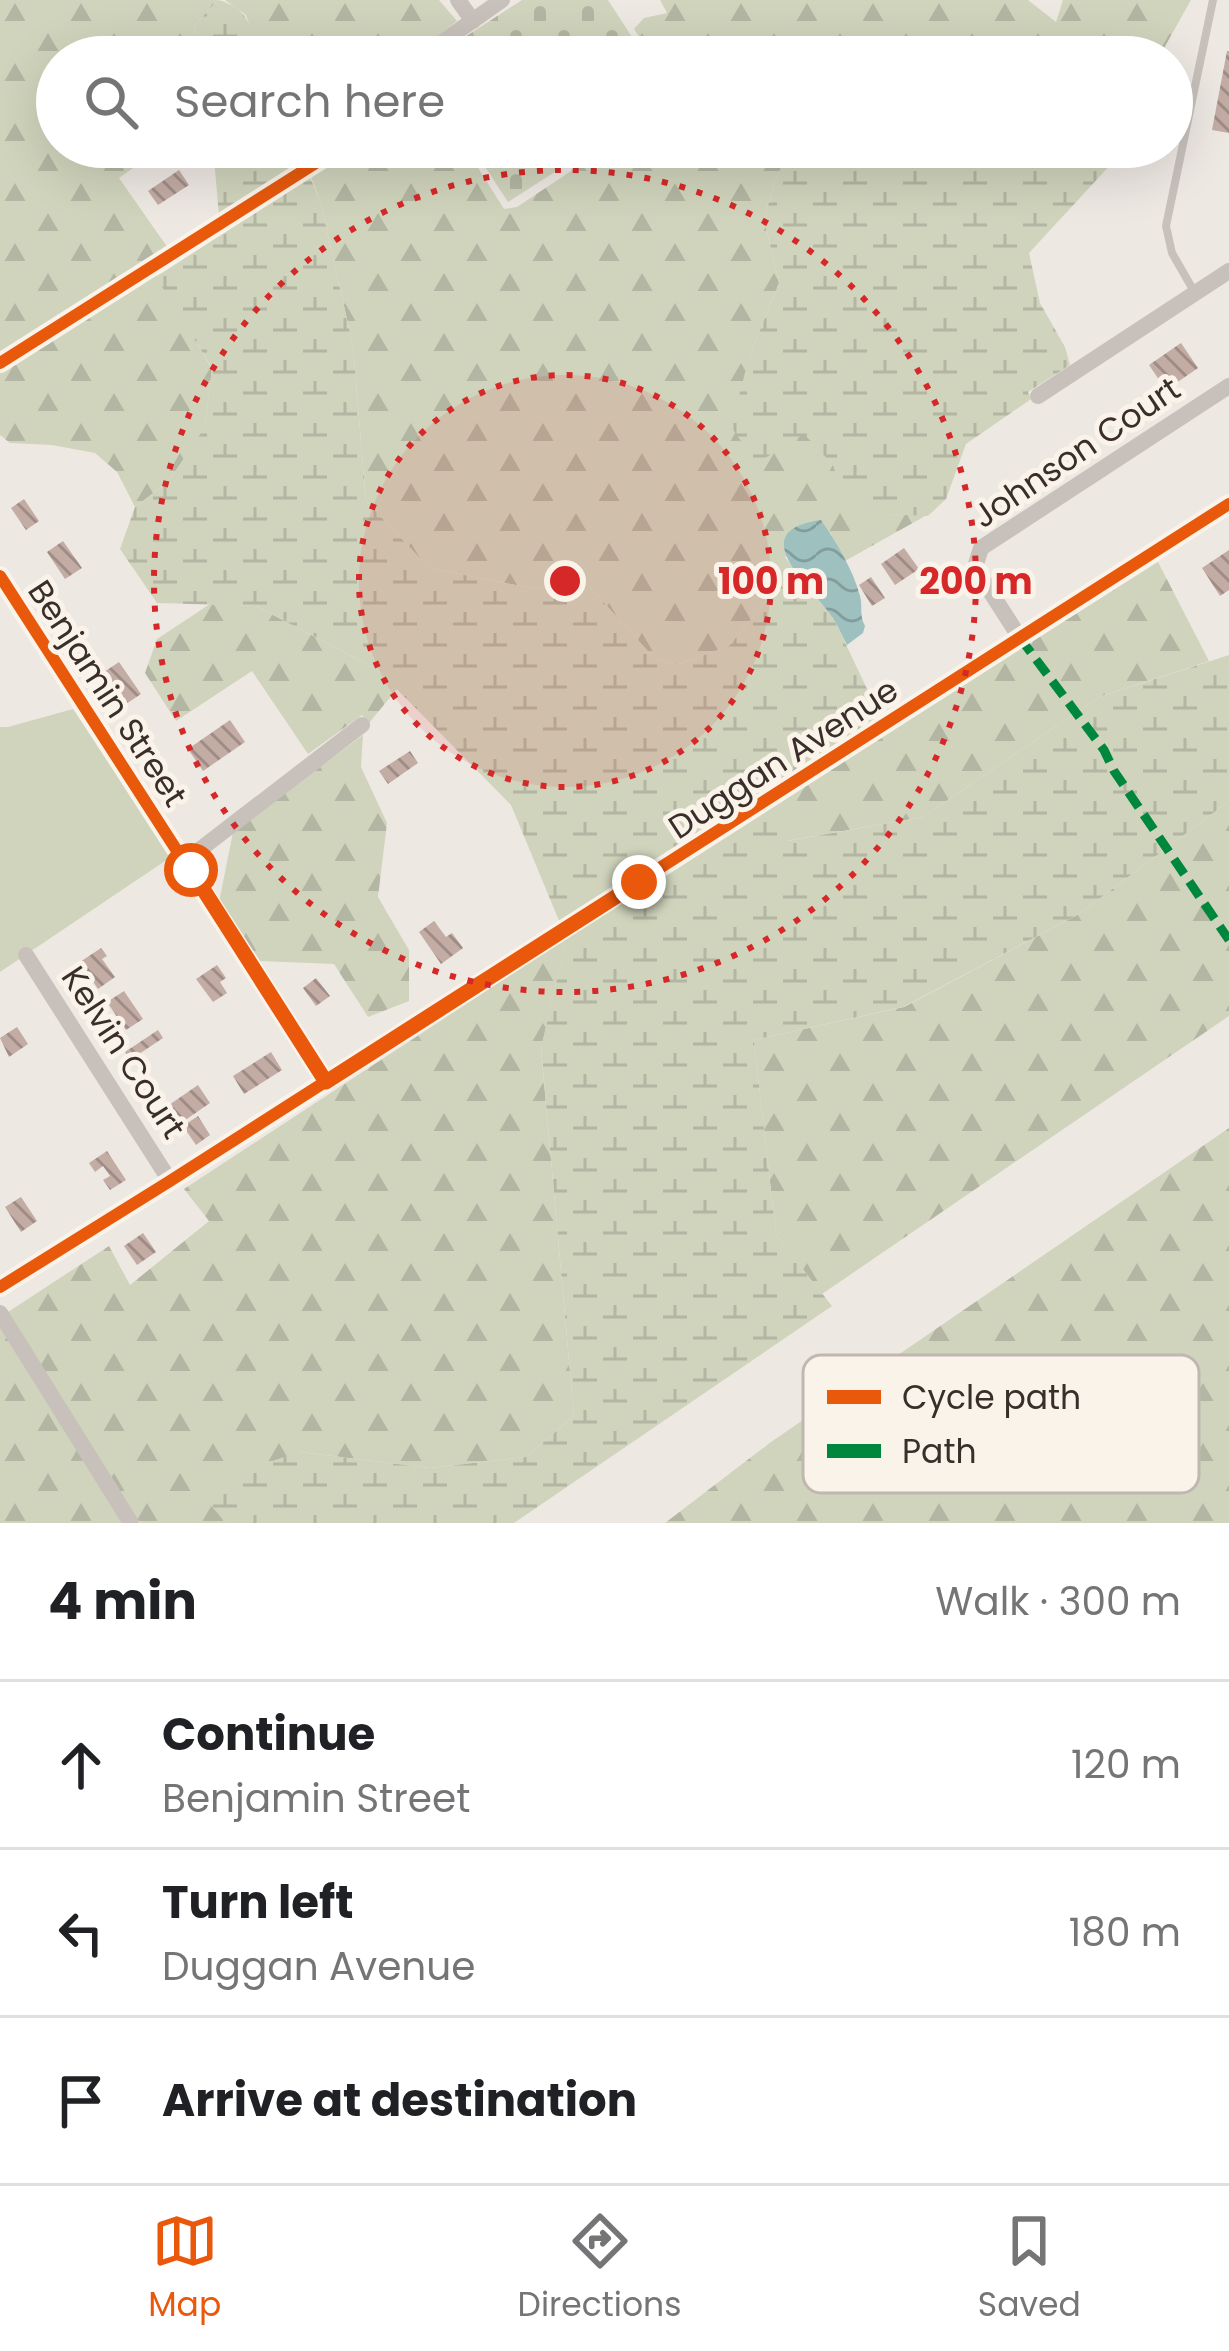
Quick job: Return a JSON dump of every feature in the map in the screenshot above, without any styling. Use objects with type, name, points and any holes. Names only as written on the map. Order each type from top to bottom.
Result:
[{"type":"street","points":[[458,0],[472,21]]},
{"type":"street","points":[[451,36],[502,0]]},
{"type":"street","points":[[0,363],[308,168]]},
{"type":"street","points":[[1037,396],[1229,272]]},
{"type":"street","name":"Johnson Court","points":[[1020,638],[979,574],[976,565],[981,548],[1229,386]]},
{"type":"street","name":"Duggan Avenue","points":[[2,1280],[170,1181],[1229,504]]},
{"type":"street","name":"Benjamin Street","points":[[0,576],[326,1082]]},
{"type":"street","points":[[185,861],[362,725]]},
{"type":"street","name":"Kelvin Court","points":[[26,955],[170,1181]]},
{"type":"street","points":[[0,1313],[131,1523]]},
{"type":"lane","points":[[1193,96],[1213,0]]},
{"type":"lane","points":[[1178,168],[1166,226],[1172,254],[1196,293]]},
{"type":"green space","points":[[0,0],[218,0],[194,26],[195,36],[36,36],[36,168],[133,168],[119,178],[168,248],[0,354]]},
{"type":"green space","points":[[218,0],[243,14],[253,36],[195,36],[194,26]]},
{"type":"green space","points":[[225,0],[439,0],[457,21],[437,36],[253,36],[246,15]]},
{"type":"green space","points":[[522,0],[608,0],[631,36],[466,36]]},
{"type":"green space","points":[[660,0],[1028,0],[1056,22],[1063,0],[1191,0],[1171,36],[638,36],[634,29],[644,18],[667,13]]},
{"type":"green space","points":[[215,168],[294,168],[219,216]]},
{"type":"green space","points":[[324,168],[478,168],[504,209],[517,207],[576,168],[781,168],[764,219],[779,283],[749,357],[804,433],[884,514],[927,515],[845,561],[830,533],[785,557],[802,580],[773,593],[729,646],[677,665],[655,659],[586,583],[531,588],[429,568],[366,501],[353,346],[311,177]]},
{"type":"green space","points":[[486,168],[561,168],[508,202]]},
{"type":"green space","points":[[781,168],[1107,168],[1029,253],[1040,303],[1070,365],[1028,392],[1031,399],[966,444],[946,499],[928,516],[884,514],[843,496],[833,465],[804,434],[757,463],[731,427],[749,357],[779,283],[764,219]]},
{"type":"green space","points":[[310,177],[321,204],[353,346],[366,501],[429,568],[531,588],[586,583],[655,659],[677,665],[729,646],[773,593],[802,580],[834,619],[876,708],[878,719],[560,923],[511,805],[378,670],[256,606],[157,603],[120,549],[135,507],[168,482],[205,427],[212,368],[156,277]]},
{"type":"green space","points":[[173,263],[157,276],[212,369],[205,428],[168,482],[135,507],[117,472],[95,453],[10,443],[0,435],[0,373]]},
{"type":"green space","points":[[1158,562],[1209,661],[1099,697],[923,817],[786,841],[780,801]]},
{"type":"green space","points":[[210,604],[256,606],[378,670],[397,689],[369,723],[362,715],[308,754],[252,671],[176,721],[145,673],[157,639]]},
{"type":"green space","points":[[1229,655],[1229,801],[1079,914],[903,1007],[754,1040],[776,1235],[832,1306],[514,1523],[226,1523],[208,1502],[231,1474],[300,1452],[430,1468],[526,1457],[574,1416],[541,1048],[567,937],[780,801],[787,841],[923,817],[1099,697]]},
{"type":"green space","points":[[73,709],[171,857],[0,972],[0,727]]},
{"type":"green space","points":[[363,735],[361,767],[387,823],[378,897],[409,950],[409,1001],[368,1017],[334,964],[260,961],[219,902],[233,832]]},
{"type":"green space","points":[[1229,801],[1229,1016],[822,1294],[776,1235],[754,1040],[904,1007],[1079,914]]},
{"type":"green space","points":[[567,938],[541,1049],[574,1416],[526,1457],[430,1468],[300,1452],[209,1501],[226,1523],[140,1523],[8,1312],[109,1246],[130,1285],[209,1221],[184,1189]]},
{"type":"green space","points":[[1229,1128],[1229,1523],[665,1523],[803,1420],[803,1493],[1199,1493],[1199,1355],[898,1355]]},
{"type":"green space","points":[[0,1326],[123,1523],[0,1523]]},
{"type":"water","points":[[821,520],[849,566],[860,596],[865,626],[847,645],[784,548],[786,536],[798,526]]},
{"type":"building","points":[[1229,51],[1229,133],[1212,130]]},
{"type":"building","points":[[179,170],[189,185],[158,205],[148,191]]},
{"type":"building","points":[[1181,343],[1198,368],[1166,390],[1149,365]]},
{"type":"building","points":[[24,499],[39,521],[26,530],[11,508]]},
{"type":"building","points":[[63,541],[82,568],[65,579],[47,552]]},
{"type":"building","points":[[904,548],[919,569],[895,585],[881,564]]},
{"type":"building","points":[[1229,550],[1229,590],[1220,596],[1202,568]]},
{"type":"building","points":[[871,577],[885,598],[872,606],[859,585]]},
{"type":"building","points":[[119,662],[141,694],[123,706],[101,674]]},
{"type":"building","points":[[230,720],[245,742],[203,771],[188,749]]},
{"type":"building","points":[[410,751],[418,763],[388,784],[379,771]]},
{"type":"building","points":[[434,921],[463,948],[441,964],[419,932]]},
{"type":"building","points":[[101,948],[107,956],[102,959],[115,977],[98,989],[80,962]]},
{"type":"building","points":[[217,965],[226,978],[220,982],[227,993],[213,1002],[196,979]]},
{"type":"building","points":[[316,978],[330,996],[316,1006],[303,988]]},
{"type":"building","points":[[124,991],[143,1019],[126,1030],[107,1002]]},
{"type":"building","points":[[17,1027],[28,1044],[9,1057],[0,1038]]},
{"type":"building","points":[[158,1030],[163,1038],[130,1060],[125,1052]]},
{"type":"building","points":[[271,1052],[282,1070],[244,1094],[233,1076]]},
{"type":"building","points":[[198,1085],[210,1103],[181,1123],[169,1105]]},
{"type":"building","points":[[198,1116],[210,1135],[196,1145],[183,1126]]},
{"type":"building","points":[[107,1151],[126,1180],[110,1190],[103,1180],[110,1176],[103,1166],[95,1172],[89,1163]]},
{"type":"building","points":[[21,1197],[37,1221],[21,1232],[5,1207]]},
{"type":"building","points":[[143,1233],[156,1252],[137,1265],[124,1246]]},
{"type":"marked path","points":[[1020,638],[1104,750],[1229,940]]},
{"type":"cycle path","points":[[0,363],[308,168]]},
{"type":"cycle path","points":[[0,1287],[1229,504]]},
{"type":"cycle path","points":[[0,576],[326,1082]]},
{"type":"route","points":[[191,870],[326,1082],[639,882]]}]
